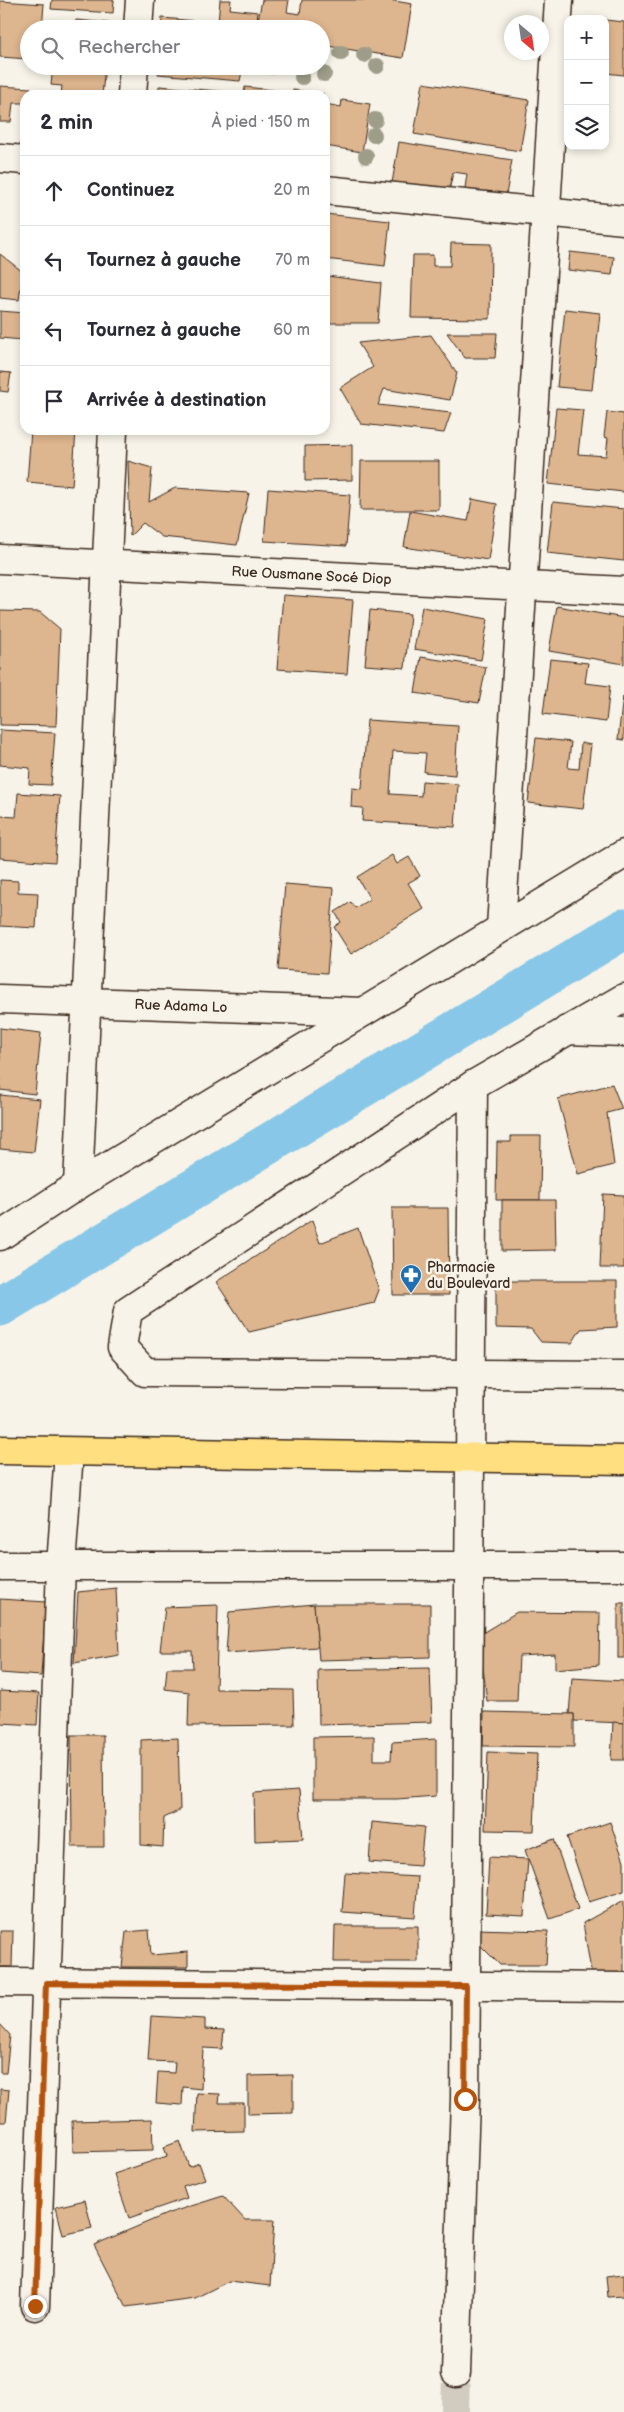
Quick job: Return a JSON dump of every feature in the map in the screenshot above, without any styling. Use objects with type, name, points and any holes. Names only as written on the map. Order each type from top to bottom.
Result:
[{"type":"highway","points":[[0,1450],[624,1460]]},
{"type":"street","points":[[139,20],[140,0]]},
{"type":"street","points":[[501,928],[559,0]]},
{"type":"street","points":[[132,90],[133,75]]},
{"type":"street","points":[[0,158],[20,160]]},
{"type":"street","points":[[330,190],[624,220]]},
{"type":"street","points":[[78,1185],[113,435]]},
{"type":"street","name":"Rue Ousmane Socé Diop","points":[[0,559],[624,591]]},
{"type":"street","points":[[0,1236],[78,1185],[624,854]]},
{"type":"street","points":[[624,998],[472,1085],[128,1311],[122,1347],[145,1372],[624,1376]]},
{"type":"street","name":"Rue Adama Lo","points":[[0,999],[363,1012]]},
{"type":"street","points":[[567,1030],[624,1032]]},
{"type":"street","points":[[456,2373],[465,2099],[472,1085]]},
{"type":"street","points":[[35,2306],[61,1566],[69,1452]]},
{"type":"street","points":[[0,1566],[624,1566]]},
{"type":"street","points":[[0,1982],[624,1987]]},
{"type":"building","points":[[52,0],[114,0],[113,13],[51,9]]},
{"type":"building","points":[[220,0],[231,0],[230,9],[258,12],[257,20],[218,20]]},
{"type":"building","points":[[262,0],[289,0],[287,12],[300,14],[302,0],[389,0],[412,4],[403,58],[330,46],[330,20],[258,20]]},
{"type":"building","points":[[0,1],[44,4],[43,20],[20,20],[20,58],[0,57]]},
{"type":"building","points":[[162,18],[185,20],[162,20]]},
{"type":"building","points":[[609,20],[624,22],[624,75],[609,73]]},
{"type":"building","points":[[52,75],[104,75],[103,90],[62,90],[62,86],[51,85]]},
{"type":"building","points":[[170,75],[241,75],[240,81]]},
{"type":"building","points":[[423,83],[529,100],[520,151],[414,134]]},
{"type":"building","points":[[0,86],[31,88],[31,90],[20,90],[20,103],[13,103],[11,122],[0,122]]},
{"type":"building","points":[[159,86],[206,90],[159,90]]},
{"type":"building","points":[[245,87],[273,90],[245,90]]},
{"type":"building","points":[[342,100],[370,104],[362,152],[330,147],[330,105],[341,107]]},
{"type":"building","points":[[399,142],[512,160],[505,201],[464,195],[467,174],[453,172],[449,192],[392,183]]},
{"type":"building","points":[[330,215],[390,221],[385,266],[330,260]]},
{"type":"building","points":[[451,243],[491,244],[490,319],[411,318],[413,255],[433,255],[433,266],[450,266]]},
{"type":"building","points":[[570,252],[614,257],[612,275],[568,270]]},
{"type":"building","points":[[0,254],[20,270],[20,293],[19,300],[0,298]]},
{"type":"building","points":[[330,276],[381,283],[378,323],[330,323]]},
{"type":"building","points":[[565,309],[600,313],[592,390],[557,387]]},
{"type":"building","points":[[0,311],[20,313],[20,340],[0,338]]},
{"type":"building","points":[[447,333],[497,333],[495,358],[465,358]]},
{"type":"building","points":[[431,335],[457,373],[450,400],[384,389],[378,405],[451,413],[444,433],[361,424],[340,388],[373,367],[358,343]]},
{"type":"building","points":[[0,372],[11,373],[8,392],[0,391]]},
{"type":"building","points":[[556,408],[583,410],[578,454],[606,456],[608,438],[604,437],[607,412],[624,414],[624,492],[548,484]]},
{"type":"building","points":[[31,435],[76,435],[72,486],[27,482]]},
{"type":"building","points":[[352,445],[352,480],[305,481],[305,446]]},
{"type":"building","points":[[128,461],[152,468],[149,502],[175,488],[249,493],[237,545],[162,537],[143,523],[130,536]]},
{"type":"building","points":[[361,461],[439,461],[439,510],[360,510]]},
{"type":"building","points":[[268,489],[350,495],[346,546],[264,541]]},
{"type":"building","points":[[472,499],[497,504],[488,560],[404,547],[410,511],[468,521]]},
{"type":"building","points":[[553,502],[624,509],[624,561],[547,553]]},
{"type":"building","points":[[283,595],[353,600],[347,674],[277,669]]},
{"type":"building","points":[[557,606],[624,618],[624,664],[549,651]]},
{"type":"building","points":[[422,607],[488,619],[481,660],[414,649]]},
{"type":"building","points":[[370,610],[410,614],[405,668],[365,665]]},
{"type":"building","points":[[0,611],[40,612],[60,629],[56,726],[0,725]]},
{"type":"building","points":[[421,657],[486,667],[479,703],[415,693]]},
{"type":"building","points":[[550,659],[588,663],[585,683],[610,686],[606,722],[543,714]]},
{"type":"building","points":[[624,696],[624,740],[618,739]]},
{"type":"building","points":[[367,720],[458,726],[455,775],[424,772],[426,753],[393,751],[390,794],[421,796],[422,781],[458,784],[455,827],[362,821],[363,808],[351,807],[352,788],[362,789]]},
{"type":"building","points":[[0,730],[55,733],[51,785],[29,784],[30,768],[0,765]]},
{"type":"building","points":[[536,738],[571,742],[568,768],[579,769],[581,743],[591,745],[583,809],[528,803]]},
{"type":"building","points":[[18,793],[60,796],[55,862],[0,858],[0,816],[16,817]]},
{"type":"building","points":[[392,855],[397,864],[409,857],[420,876],[408,883],[424,909],[351,954],[334,927],[341,922],[335,912],[351,902],[355,908],[370,899],[357,877]]},
{"type":"building","points":[[0,880],[18,881],[18,892],[38,893],[36,928],[0,926]]},
{"type":"building","points":[[285,884],[334,888],[327,973],[278,970]]},
{"type":"building","points":[[0,1028],[41,1033],[35,1094],[0,1090]]},
{"type":"building","points":[[612,1084],[622,1109],[607,1113],[614,1165],[578,1174],[558,1099]]},
{"type":"building","points":[[0,1095],[40,1099],[34,1152],[0,1149]]},
{"type":"building","points":[[511,1136],[541,1136],[540,1200],[496,1200],[497,1142],[511,1142]]},
{"type":"building","points":[[603,1194],[624,1195],[624,1268],[600,1268]]},
{"type":"building","points":[[502,1200],[555,1200],[556,1250],[502,1251]]},
{"type":"building","points":[[392,1208],[448,1208],[449,1295],[393,1295]]},
{"type":"building","points":[[312,1220],[320,1243],[358,1228],[379,1290],[374,1303],[249,1332],[216,1282]]},
{"type":"building","points":[[496,1281],[617,1281],[617,1327],[581,1329],[572,1343],[541,1342],[531,1329],[496,1328]]},
{"type":"building","points":[[116,1588],[119,1655],[74,1663],[78,1592]]},
{"type":"building","points":[[0,1599],[46,1602],[41,1676],[0,1673]]},
{"type":"building","points":[[618,1603],[624,1603],[624,1658],[618,1658]]},
{"type":"building","points":[[314,1604],[318,1647],[226,1653],[229,1612]]},
{"type":"building","points":[[314,1604],[430,1604],[430,1657],[319,1660]]},
{"type":"building","points":[[218,1605],[216,1689],[293,1690],[294,1725],[188,1726],[189,1692],[165,1689],[167,1668],[193,1668],[192,1651],[160,1651],[165,1607]]},
{"type":"building","points":[[517,1612],[600,1613],[599,1665],[555,1669],[555,1654],[519,1656],[517,1701],[487,1701],[479,1635]]},
{"type":"building","points":[[430,1668],[432,1722],[319,1725],[318,1670]]},
{"type":"building","points":[[572,1678],[624,1681],[624,1723],[574,1721],[574,1714],[569,1714]]},
{"type":"building","points":[[0,1691],[39,1693],[37,1725],[0,1723]]},
{"type":"building","points":[[484,1712],[574,1714],[574,1747],[483,1746]]},
{"type":"building","points":[[613,1722],[624,1723],[624,1760],[611,1760]]},
{"type":"building","points":[[71,1735],[103,1735],[104,1847],[72,1847]]},
{"type":"building","points":[[374,1736],[374,1760],[391,1760],[392,1742],[436,1739],[436,1796],[397,1799],[313,1799],[313,1737]]},
{"type":"building","points":[[178,1738],[180,1810],[164,1818],[163,1847],[141,1845],[141,1740]]},
{"type":"building","points":[[488,1752],[537,1754],[534,1831],[485,1830]]},
{"type":"building","points":[[299,1790],[303,1839],[255,1841],[254,1793]]},
{"type":"building","points":[[372,1822],[424,1827],[420,1866],[369,1862]]},
{"type":"building","points":[[610,1822],[624,1861],[624,1891],[589,1902],[567,1837]]},
{"type":"building","points":[[554,1839],[578,1909],[550,1919],[525,1850]]},
{"type":"building","points":[[489,1857],[528,1859],[524,1916],[486,1914]]},
{"type":"building","points":[[345,1873],[418,1877],[415,1917],[342,1912]]},
{"type":"building","points":[[624,1900],[624,1975],[592,1977],[583,1923]]},
{"type":"building","points":[[335,1926],[418,1926],[418,1962],[334,1962]]},
{"type":"building","points":[[475,1929],[548,1931],[546,1965],[500,1965],[478,1943]]},
{"type":"building","points":[[149,1930],[151,1955],[188,1952],[188,1967],[122,1967],[126,1932]]},
{"type":"building","points":[[0,1931],[13,1931],[12,1967],[0,1967]]},
{"type":"building","points":[[151,2016],[205,2019],[205,2029],[224,2030],[222,2049],[203,2048],[201,2089],[183,2087],[182,2105],[156,2103],[158,2072],[174,2073],[175,2062],[148,2061]]},
{"type":"building","points":[[0,2024],[10,2035],[6,2073],[0,2073]]},
{"type":"building","points":[[293,2075],[293,2113],[248,2114],[248,2076]]},
{"type":"building","points":[[0,2089],[9,2090],[6,2122],[0,2122]]},
{"type":"building","points":[[197,2093],[220,2094],[219,2103],[244,2103],[244,2131],[195,2132]]},
{"type":"building","points":[[152,2119],[153,2150],[73,2152],[72,2121]]},
{"type":"building","points":[[180,2141],[189,2167],[199,2163],[205,2179],[183,2186],[187,2198],[129,2218],[114,2174],[167,2156],[164,2147]]},
{"type":"building","points":[[223,2196],[245,2220],[274,2220],[270,2286],[229,2281],[195,2298],[126,2307],[94,2245],[169,2213]]},
{"type":"building","points":[[85,2200],[92,2228],[63,2235],[56,2207]]},
{"type":"building","points":[[624,2274],[624,2296],[608,2297],[606,2276]]},
{"type":"waterway","points":[[0,1306],[624,929]]},
{"type":"tunnel","points":[[455,2412],[456,2373]]},
{"type":"place","name":"Pharmacie du Boulevard","points":[[411,1294]]},
{"type":"route","points":[[35,2306],[46,1983],[466,1986],[465,2099]]}]
